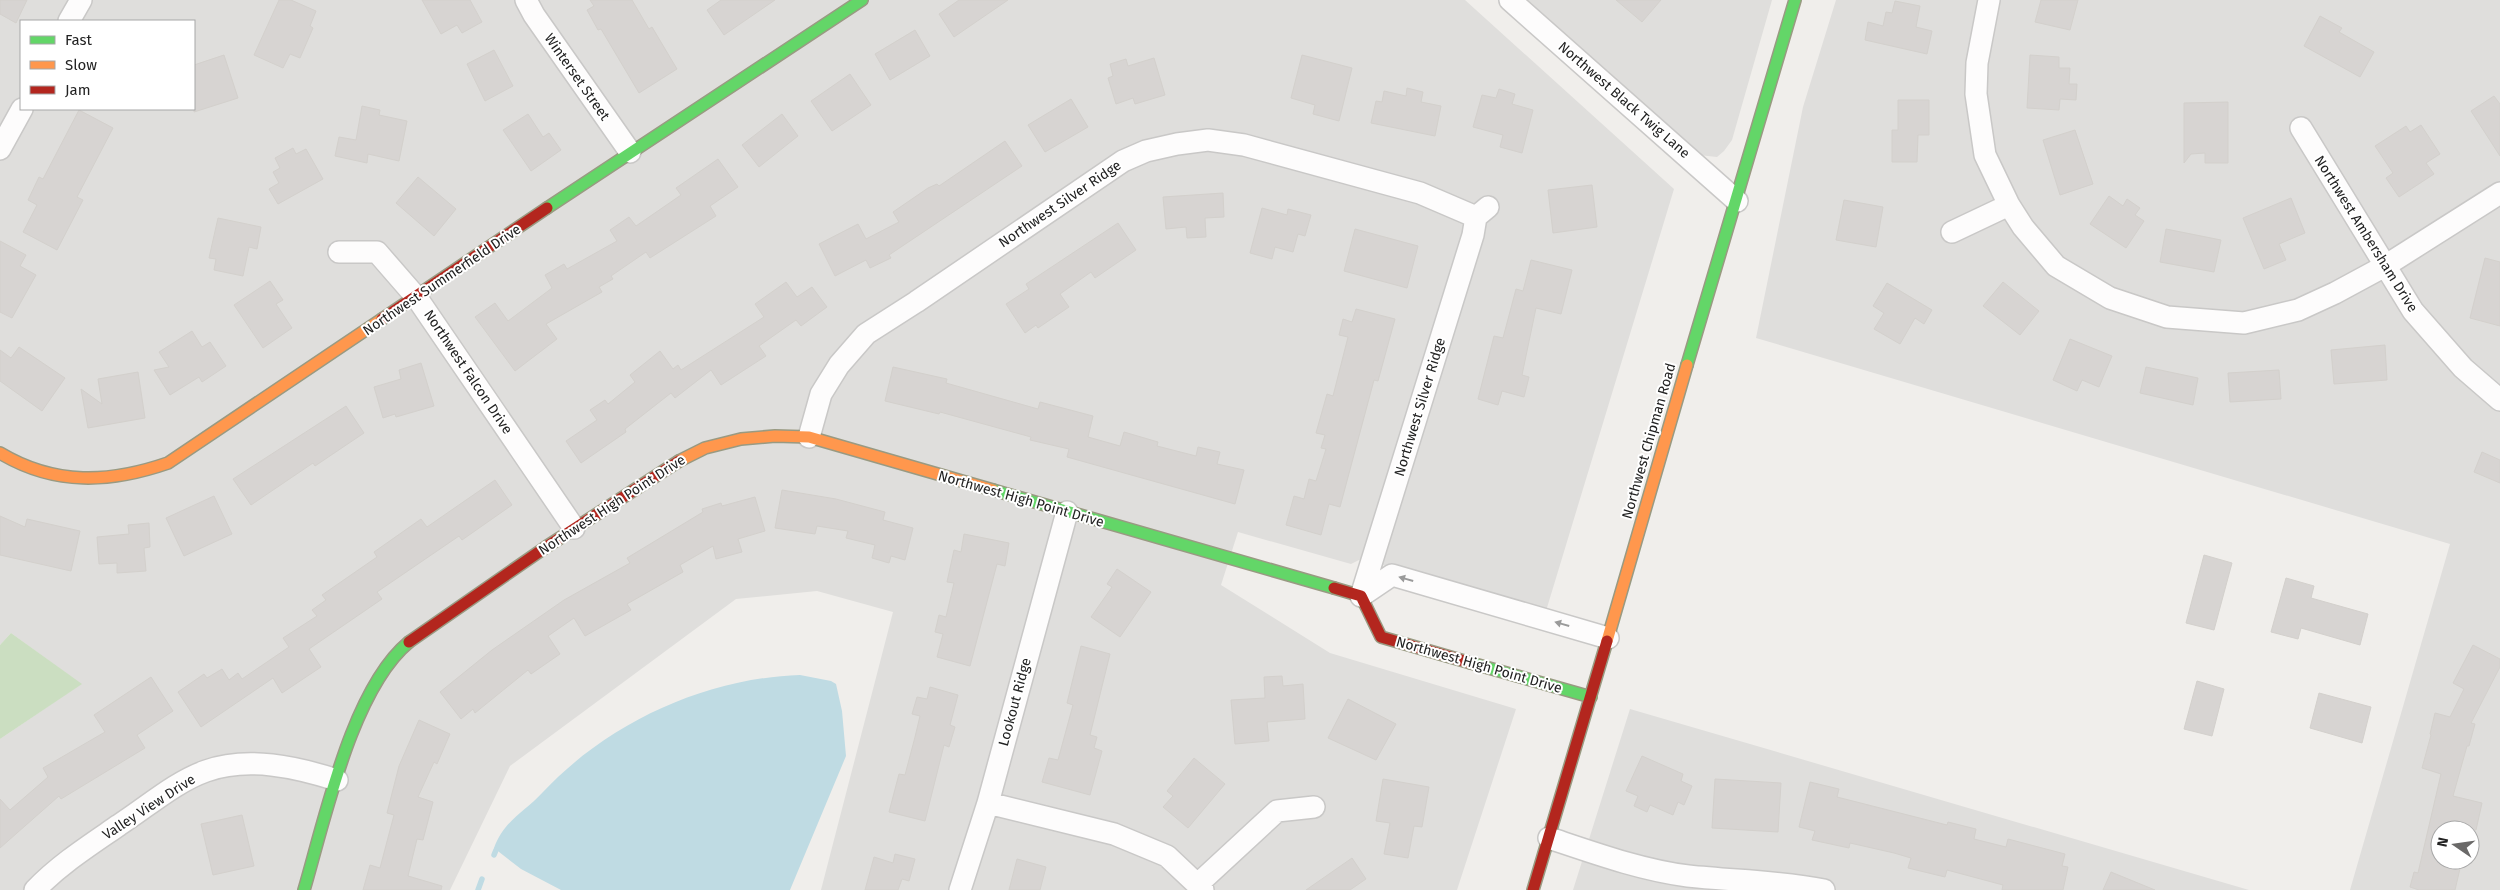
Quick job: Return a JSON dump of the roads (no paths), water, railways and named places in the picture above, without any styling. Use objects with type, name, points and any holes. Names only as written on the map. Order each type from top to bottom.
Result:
[{"type":"street","points":[[70,20],[81,0]]},
{"type":"street","name":"Winterset Street","points":[[526,0],[534,15],[630,152]]},
{"type":"street","name":"Northwest Summerfield Drive","points":[[0,453],[36,471],[91,478],[132,474],[168,463],[417,298],[630,152],[862,0]]},
{"type":"street","name":"Northwest Black Twig Lane","points":[[1510,0],[1737,201]]},
{"type":"street","name":"Northwest Chipman Road","points":[[1532,890],[1591,697],[1795,0]]},
{"type":"street","points":[[1989,0],[1977,63],[1976,94],[1985,155],[2009,205],[2023,227],[2056,266],[2110,298],[2166,318],[2244,323],[2298,310],[2335,294],[2385,266],[2500,193]]},
{"type":"street","points":[[0,149],[21,110]]},
{"type":"street","name":"Northwest Ambersham Drive","points":[[2301,128],[2413,311],[2463,368],[2500,400]]},
{"type":"street","name":"Northwest Silver Ridge","points":[[809,438],[820,394],[839,365],[866,334],[924,297],[1123,161],[1146,151],[1208,140],[1244,145],[1420,193],[1482,212],[1473,235],[1361,596]]},
{"type":"street","points":[[1952,232],[2009,205]]},
{"type":"street","name":"Northwest Falcon Drive","points":[[339,252],[377,252],[417,298],[574,528]]},
{"type":"street","name":"Northwest High Point Drive","points":[[304,890],[351,734],[384,668],[401,648],[424,630],[574,528],[684,458],[719,444],[776,435],[809,438],[1361,596],[1381,637],[1591,697]]},
{"type":"street","name":"Lookout Ridge","points":[[960,890],[988,803],[1067,512]]},
{"type":"street","points":[[1361,596],[1392,575],[1608,638]]},
{"type":"street","name":"Valley View Drive","points":[[35,890],[62,864],[180,784],[207,771],[236,765],[264,764],[305,769],[337,780]]},
{"type":"street","points":[[988,803],[1114,834],[1167,856],[1201,887],[1277,812],[1314,807]]},
{"type":"street","points":[[1549,838],[1622,862],[1688,876],[1746,879],[1824,890]]},
{"type":"water","points":[[800,675],[831,681],[836,684],[842,711],[846,756],[790,890],[561,890],[521,869],[494,848],[498,838],[509,823],[569,767],[597,745],[628,725],[694,695],[764,678]]},
{"type":"waterway","points":[[494,855],[496,850]]},
{"type":"waterway","points":[[478,890],[482,879]]}]
